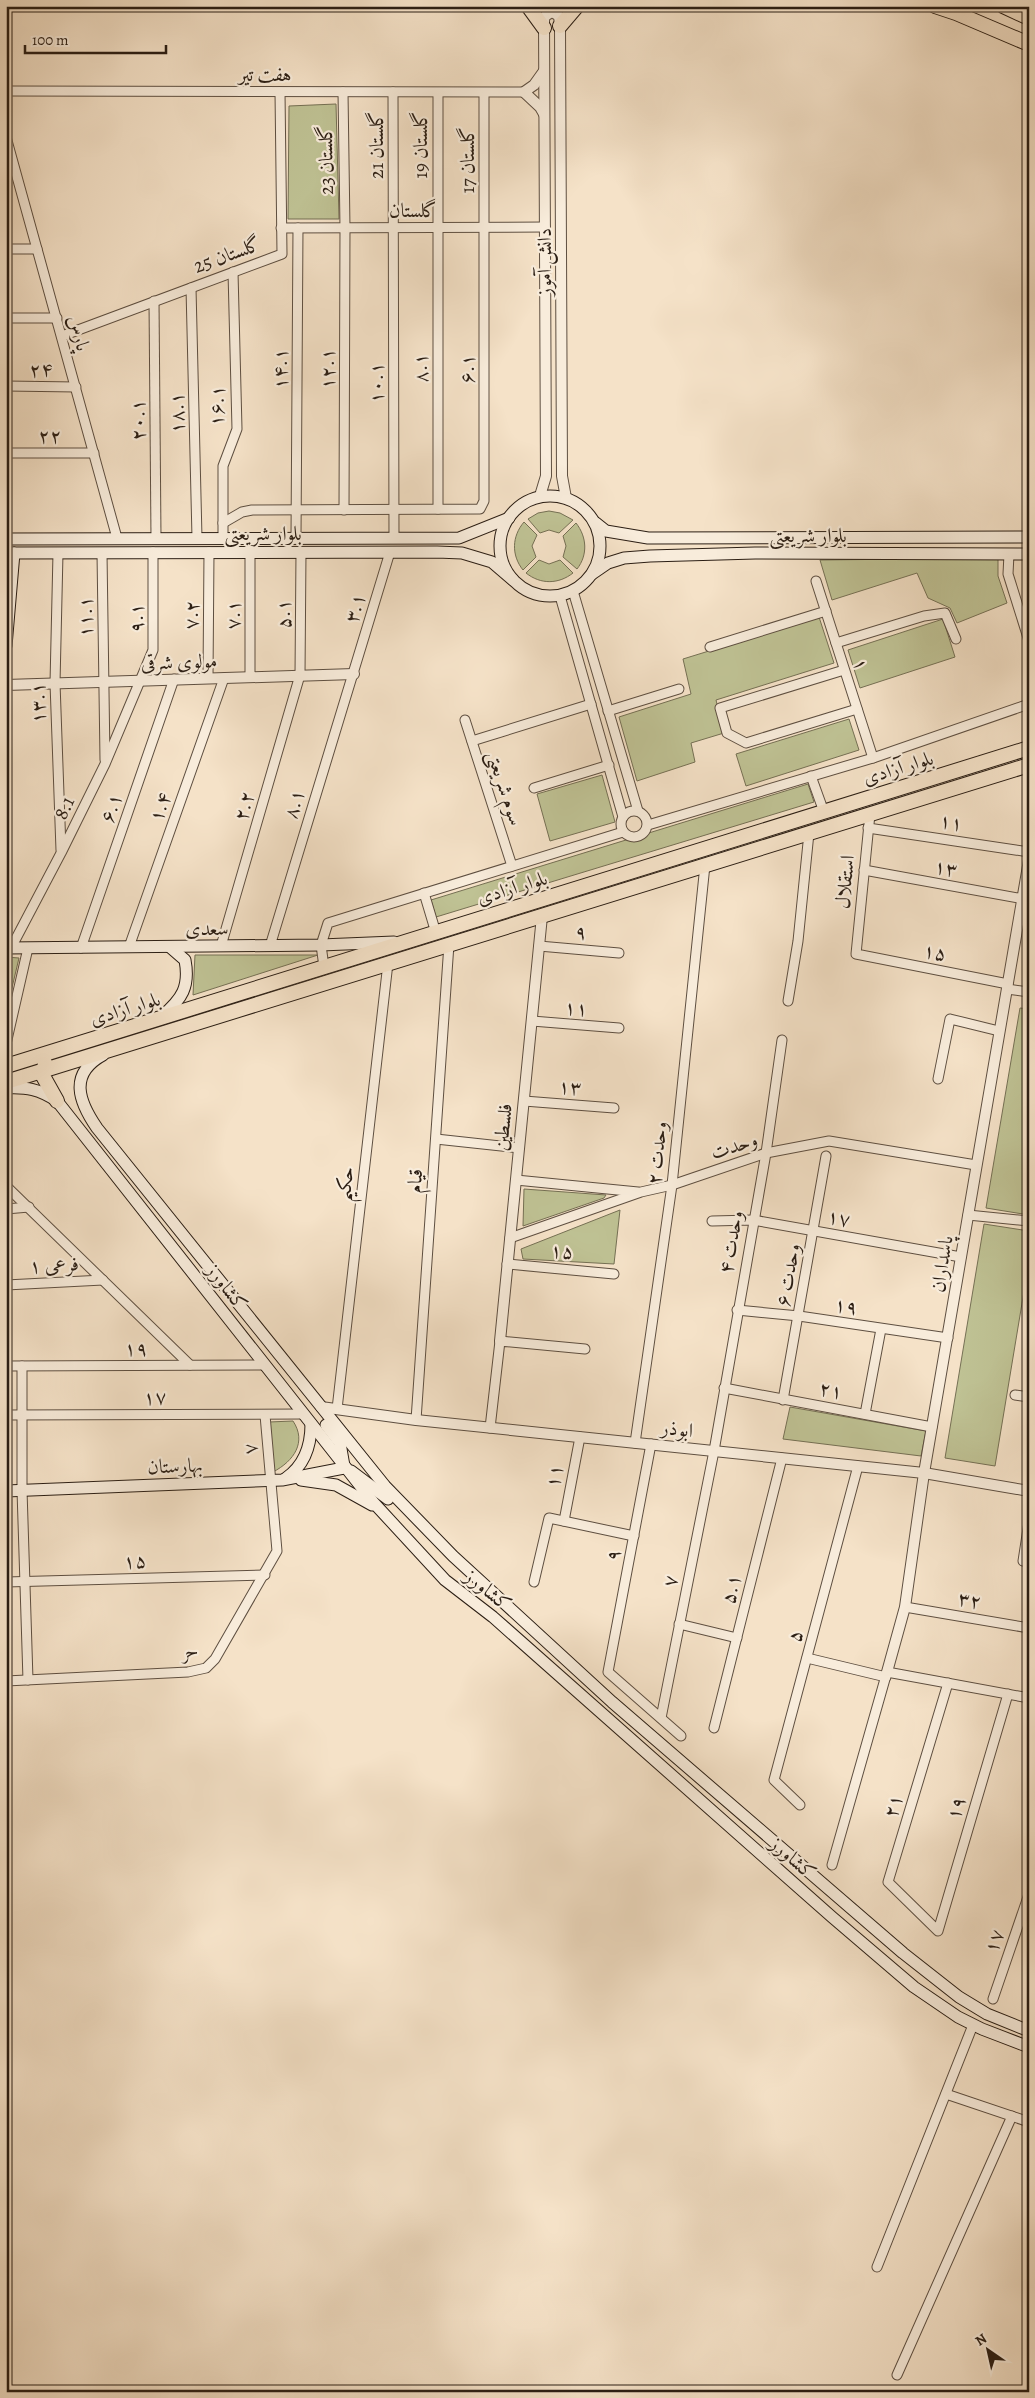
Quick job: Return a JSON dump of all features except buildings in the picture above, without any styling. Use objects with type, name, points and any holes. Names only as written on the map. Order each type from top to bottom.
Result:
[{"type":"main road","points":[[528,6],[544,28]]},
{"type":"main road","points":[[560,26],[577,6]]},
{"type":"main road","points":[[935,6],[956,12],[1029,44]]},
{"type":"main road","points":[[1003,6],[1029,18]]},
{"type":"main road","points":[[540,496],[566,498],[583,508],[596,523],[601,549],[592,574],[572,591],[560,596],[534,594],[513,580],[503,562],[500,543],[509,518],[528,501],[540,496]]},
{"type":"main road","name":"بلوار شریعتی","points":[[6,539],[458,538],[509,518]]},
{"type":"main road","name":"بلوار شریعتی","points":[[596,523],[606,531],[648,538],[1029,537]]},
{"type":"main road","points":[[458,538],[467,543],[467,548],[462,553]]},
{"type":"main road","points":[[6,646],[10,553]]},
{"type":"main road","name":"بلوار شریعتی","points":[[10,553],[462,553],[492,562],[513,580]]},
{"type":"main road","name":"بلوار شریعتی","points":[[592,574],[608,563],[624,558],[650,556],[756,553],[1029,554]]},
{"type":"main road","name":"بلوار آزادی","points":[[6,1066],[1029,748]]},
{"type":"main road","name":"بلوار آزادی","points":[[6,1082],[809,833],[869,821],[1029,765]]},
{"type":"main road","points":[[651,866],[656,880]]},
{"type":"main road","name":"سعدی","points":[[8,948],[270,946],[408,941]]},
{"type":"main road","points":[[160,1018],[180,1000],[186,980],[185,960],[170,946]]},
{"type":"main road","points":[[57,1101],[42,1071],[48,1059],[78,1049],[84,1042]]},
{"type":"main road","name":"کشاورز","points":[[117,1048],[88,1066],[79,1087],[84,1110],[385,1486],[454,1556],[587,1678],[930,1975],[987,2014],[1029,2031]]},
{"type":"main road","name":"کشاورز","points":[[6,1088],[28,1087],[42,1091],[57,1101],[344,1468],[445,1580],[493,1617],[576,1692],[914,1987],[934,2002],[973,2025],[1029,2047]]},
{"type":"main road","points":[[85,1137],[97,1128]]},
{"type":"main road","points":[[175,1252],[188,1241]]},
{"type":"main road","points":[[274,1348],[285,1371],[340,1442],[344,1468],[373,1485],[454,1556]]},
{"type":"main road","points":[[276,1481],[293,1473],[306,1456],[311,1437],[311,1424]]},
{"type":"main road","name":"بهارستان","points":[[6,1491],[276,1481],[344,1468]]},
{"type":"main road","points":[[276,1481],[308,1480],[336,1485],[380,1510]]},
{"type":"main road","points":[[576,1692],[587,1678]]},
{"type":"street","points":[[544,28],[545,16],[552,12],[558,16],[560,26]]},
{"type":"street","name":"دانش آموز","points":[[560,26],[562,476],[566,498]]},
{"type":"street","name":"دانش آموز","points":[[540,496],[546,476],[544,28]]},
{"type":"street","points":[[544,70],[534,85],[524,92],[540,107],[544,116]]},
{"type":"street","name":"هفت تیر","points":[[6,91],[524,92]]},
{"type":"street","name":"گلستان 25","points":[[62,336],[282,254],[280,92]]},
{"type":"street","name":"گلستان 23","points":[[343,92],[345,228]]},
{"type":"street","name":"گلستان 21","points":[[393,92],[393,228]]},
{"type":"street","name":"گلستان 19","points":[[438,93],[438,227]]},
{"type":"street","name":"گلستان 17","points":[[484,93],[484,227]]},
{"type":"street","name":"پارس","points":[[6,137],[9,160],[62,336],[117,538]]},
{"type":"street","name":"۸.۱","points":[[438,227],[438,509]]},
{"type":"street","name":"۶.۱","points":[[438,509],[480,509],[484,501],[484,227]]},
{"type":"street","points":[[545,227],[562,227]]},
{"type":"street","name":"گلستان","points":[[282,228],[545,227]]},
{"type":"street","name":"۱۴.۱","points":[[296,538],[298,510],[298,228]]},
{"type":"street","name":"۱۲.۱","points":[[344,510],[345,228]]},
{"type":"street","name":"۱۰.۱","points":[[393,228],[394,538]]},
{"type":"street","points":[[6,249],[37,249]]},
{"type":"street","name":"۱۶.۱","points":[[223,538],[223,466],[237,429],[233,272]]},
{"type":"street","name":"۱۸.۱","points":[[191,288],[197,538]]},
{"type":"street","name":"۲۰.۱","points":[[154,301],[156,538]]},
{"type":"street","points":[[6,318],[56,318]]},
{"type":"street","name":"۲۴","points":[[6,386],[76,386]]},
{"type":"street","name":"۲۲","points":[[6,453],[94,453]]},
{"type":"street","points":[[223,523],[242,512],[252,510],[438,509]]},
{"type":"street","name":"۹.۱","points":[[141,680],[153,650],[153,552]]},
{"type":"street","name":"۷.۲","points":[[208,678],[209,552]]},
{"type":"street","name":"۷.۱","points":[[250,552],[250,677]]},
{"type":"street","name":"۵.۱","points":[[300,675],[301,552]]},
{"type":"street","name":"۳.۱","points":[[354,674],[390,552]]},
{"type":"street","name":"۱۳.۱","points":[[58,553],[55,683],[61,853]]},
{"type":"street","name":"۱۱.۱","points":[[102,553],[105,764]]},
{"type":"street","points":[[1009,554],[1008,574],[1029,641]]},
{"type":"street","name":"۱","points":[[816,581],[872,758]]},
{"type":"street","points":[[560,596],[623,817],[621,824],[624,832],[630,837],[638,837],[645,833],[648,825],[645,816],[638,811],[572,591]]},
{"type":"street","points":[[710,647],[826,611]]},
{"type":"street","points":[[836,643],[924,616],[945,614],[956,639]]},
{"type":"street","points":[[844,670],[720,708],[722,716],[728,733],[746,743],[857,709]]},
{"type":"street","name":"۸.۱","points":[[270,946],[354,674]]},
{"type":"street","name":"مولوی شرقی","points":[[6,684],[354,674]]},
{"type":"street","name":"۲.۲","points":[[221,946],[300,675]]},
{"type":"street","name":"۱.۴","points":[[129,947],[224,678]]},
{"type":"street","name":"۶.۱","points":[[81,948],[174,679]]},
{"type":"street","name":"8.1","points":[[8,948],[61,853],[105,764],[141,680]]},
{"type":"street","points":[[608,711],[679,689]]},
{"type":"street","points":[[472,741],[591,704]]},
{"type":"street","points":[[648,825],[872,758],[1029,704]]},
{"type":"street","name":"سوم شریعتی","points":[[465,720],[512,866]]},
{"type":"street","points":[[534,788],[609,765]]},
{"type":"street","points":[[811,776],[824,812]]},
{"type":"street","points":[[623,817],[630,812],[638,811]]},
{"type":"street","name":"۱۱","points":[[869,821],[1029,852]]},
{"type":"street","name":"استقلال","points":[[856,954],[869,821]]},
{"type":"street","points":[[324,967],[321,945],[328,923],[624,832]]},
{"type":"street","points":[[788,1001],[798,941],[809,833]]},
{"type":"street","name":"پاسداران","points":[[886,1675],[905,1607],[924,1473],[1007,987],[1025,900],[1029,860]]},
{"type":"street","name":"وحدت ۲","points":[[635,1442],[672,1185],[705,865]]},
{"type":"street","name":"۱۳","points":[[864,870],[1025,900]]},
{"type":"street","points":[[424,893],[436,933]]},
{"type":"street","name":"فلسطین","points":[[500,1341],[542,916]]},
{"type":"street","name":"قیام","points":[[416,1420],[449,944]]},
{"type":"street","name":"۹","points":[[539,946],[619,953]]},
{"type":"street","points":[[6,1044],[28,948]]},
{"type":"street","name":"۱۵","points":[[856,954],[1029,992]]},
{"type":"street","name":"حکیم","points":[[337,1409],[388,964]]},
{"type":"street","points":[[938,1079],[950,1019],[1000,1031]]},
{"type":"street","name":"۱۱","points":[[532,1022],[618,1028]]},
{"type":"street","name":"وحدت ۴","points":[[714,1451],[737,1310],[766,1153],[782,1040]]},
{"type":"street","name":"۱۳","points":[[524,1101],[614,1108]]},
{"type":"street","points":[[436,1139],[519,1148]]},
{"type":"street","name":"وحدت","points":[[510,1238],[641,1192],[672,1185],[766,1153],[829,1140],[976,1165]]},
{"type":"street","name":"وحدت ۶","points":[[783,1400],[826,1156]]},
{"type":"street","points":[[516,1180],[641,1192]]},
{"type":"street","points":[[6,1186],[190,1365]]},
{"type":"street","points":[[6,1209],[29,1207]]},
{"type":"street","points":[[968,1215],[1029,1221]]},
{"type":"street","name":"۱۷","points":[[712,1221],[753,1220],[961,1257]]},
{"type":"street","name":"۱۵","points":[[508,1264],[614,1274]]},
{"type":"street","name":"فرعی ۱","points":[[6,1285],[103,1280]]},
{"type":"street","name":"۱۹","points":[[737,1310],[799,1316],[948,1338]]},
{"type":"street","points":[[865,1414],[881,1329]]},
{"type":"street","points":[[490,1428],[500,1341],[585,1349]]},
{"type":"street","name":"۱۹","points":[[6,1366],[265,1365]]},
{"type":"street","points":[[22,1366],[22,1490],[28,1680]]},
{"type":"street","name":"۲۱","points":[[724,1388],[932,1427]]},
{"type":"street","points":[[1015,1395],[1029,1397]]},
{"type":"street","name":"ابوذر","points":[[321,1407],[416,1420],[924,1473],[1029,1491]]},
{"type":"street","name":"۷","points":[[265,1414],[276,1481]]},
{"type":"street","name":"۱۷","points":[[6,1415],[303,1414]]},
{"type":"street","name":"۱۱","points":[[564,1522],[580,1437]]},
{"type":"street","name":"۹","points":[[651,1444],[608,1672],[661,1718]]},
{"type":"street","name":"۷","points":[[661,1718],[714,1451]]},
{"type":"street","name":"۵.۱","points":[[714,1728],[782,1458]]},
{"type":"street","name":"۵","points":[[800,1805],[774,1780],[858,1466]]},
{"type":"street","name":"حر","points":[[6,1681],[188,1672],[206,1668],[215,1659],[265,1575],[277,1551],[276,1481]]},
{"type":"street","points":[[534,1582],[549,1518],[634,1536]]},
{"type":"street","points":[[1026,1562],[1029,1522]]},
{"type":"street","name":"۱۵","points":[[6,1582],[265,1575]]},
{"type":"street","name":"۳۲","points":[[905,1607],[1029,1628]]},
{"type":"street","points":[[679,1624],[737,1638]]},
{"type":"street","points":[[807,1658],[886,1675],[948,1683],[1029,1698]]},
{"type":"street","points":[[832,1865],[886,1675]]},
{"type":"street","name":"۲۱","points":[[938,1931],[888,1882],[948,1683]]},
{"type":"street","name":"۱۹","points":[[938,1931],[1008,1694]]},
{"type":"street","points":[[661,1718],[681,1736]]},
{"type":"street","name":"۱۷","points":[[993,1999],[1029,1894]]},
{"type":"street","points":[[877,2267],[973,2025]]},
{"type":"street","points":[[946,2094],[1029,2122]]},
{"type":"street","points":[[897,2375],[1012,2116]]},
{"type":"green space","points":[[336,104],[339,219],[288,219],[289,106]]},
{"type":"green space","points":[[549,511],[560,513],[573,520],[559,533],[549,530],[540,533],[528,519],[538,513]]},
{"type":"green space","points":[[524,522],[537,535],[532,546],[536,557],[523,570],[516,558],[514,546],[517,533]]},
{"type":"green space","points":[[576,523],[580,528],[585,546],[581,564],[577,569],[563,557],[566,546],[563,536]]},
{"type":"green space","points":[[998,558],[998,576],[1007,603],[957,623],[950,608],[928,598],[917,573],[832,600],[820,560]]},
{"type":"green space","points":[[539,560],[549,564],[560,560],[573,573],[556,581],[538,580],[526,573]]},
{"type":"green space","points":[[819,617],[834,663],[716,700],[724,733],[691,743],[695,762],[637,781],[619,717],[691,694],[683,659]]},
{"type":"green space","points":[[943,619],[955,657],[860,688],[848,650]]},
{"type":"green space","points":[[849,719],[859,750],[746,786],[736,754]]},
{"type":"green space","points":[[602,775],[615,822],[550,841],[537,794]]},
{"type":"green space","points":[[808,784],[814,802],[436,917],[431,900]]},
{"type":"green space","points":[[195,955],[318,955],[193,995]]},
{"type":"green space","points":[[6,957],[19,958],[6,1013]]},
{"type":"green space","points":[[1020,1008],[1029,1009],[1029,1215],[986,1208]]},
{"type":"green space","points":[[524,1189],[606,1195],[604,1198],[523,1226]]},
{"type":"green space","points":[[620,1210],[614,1264],[523,1259],[521,1249]]},
{"type":"green space","points":[[984,1224],[1029,1231],[1029,1261],[995,1466],[945,1458]]},
{"type":"green space","points":[[790,1407],[926,1431],[921,1456],[783,1439]]},
{"type":"green space","points":[[293,1421],[299,1436],[296,1450],[287,1462],[273,1472],[269,1422]]}]
